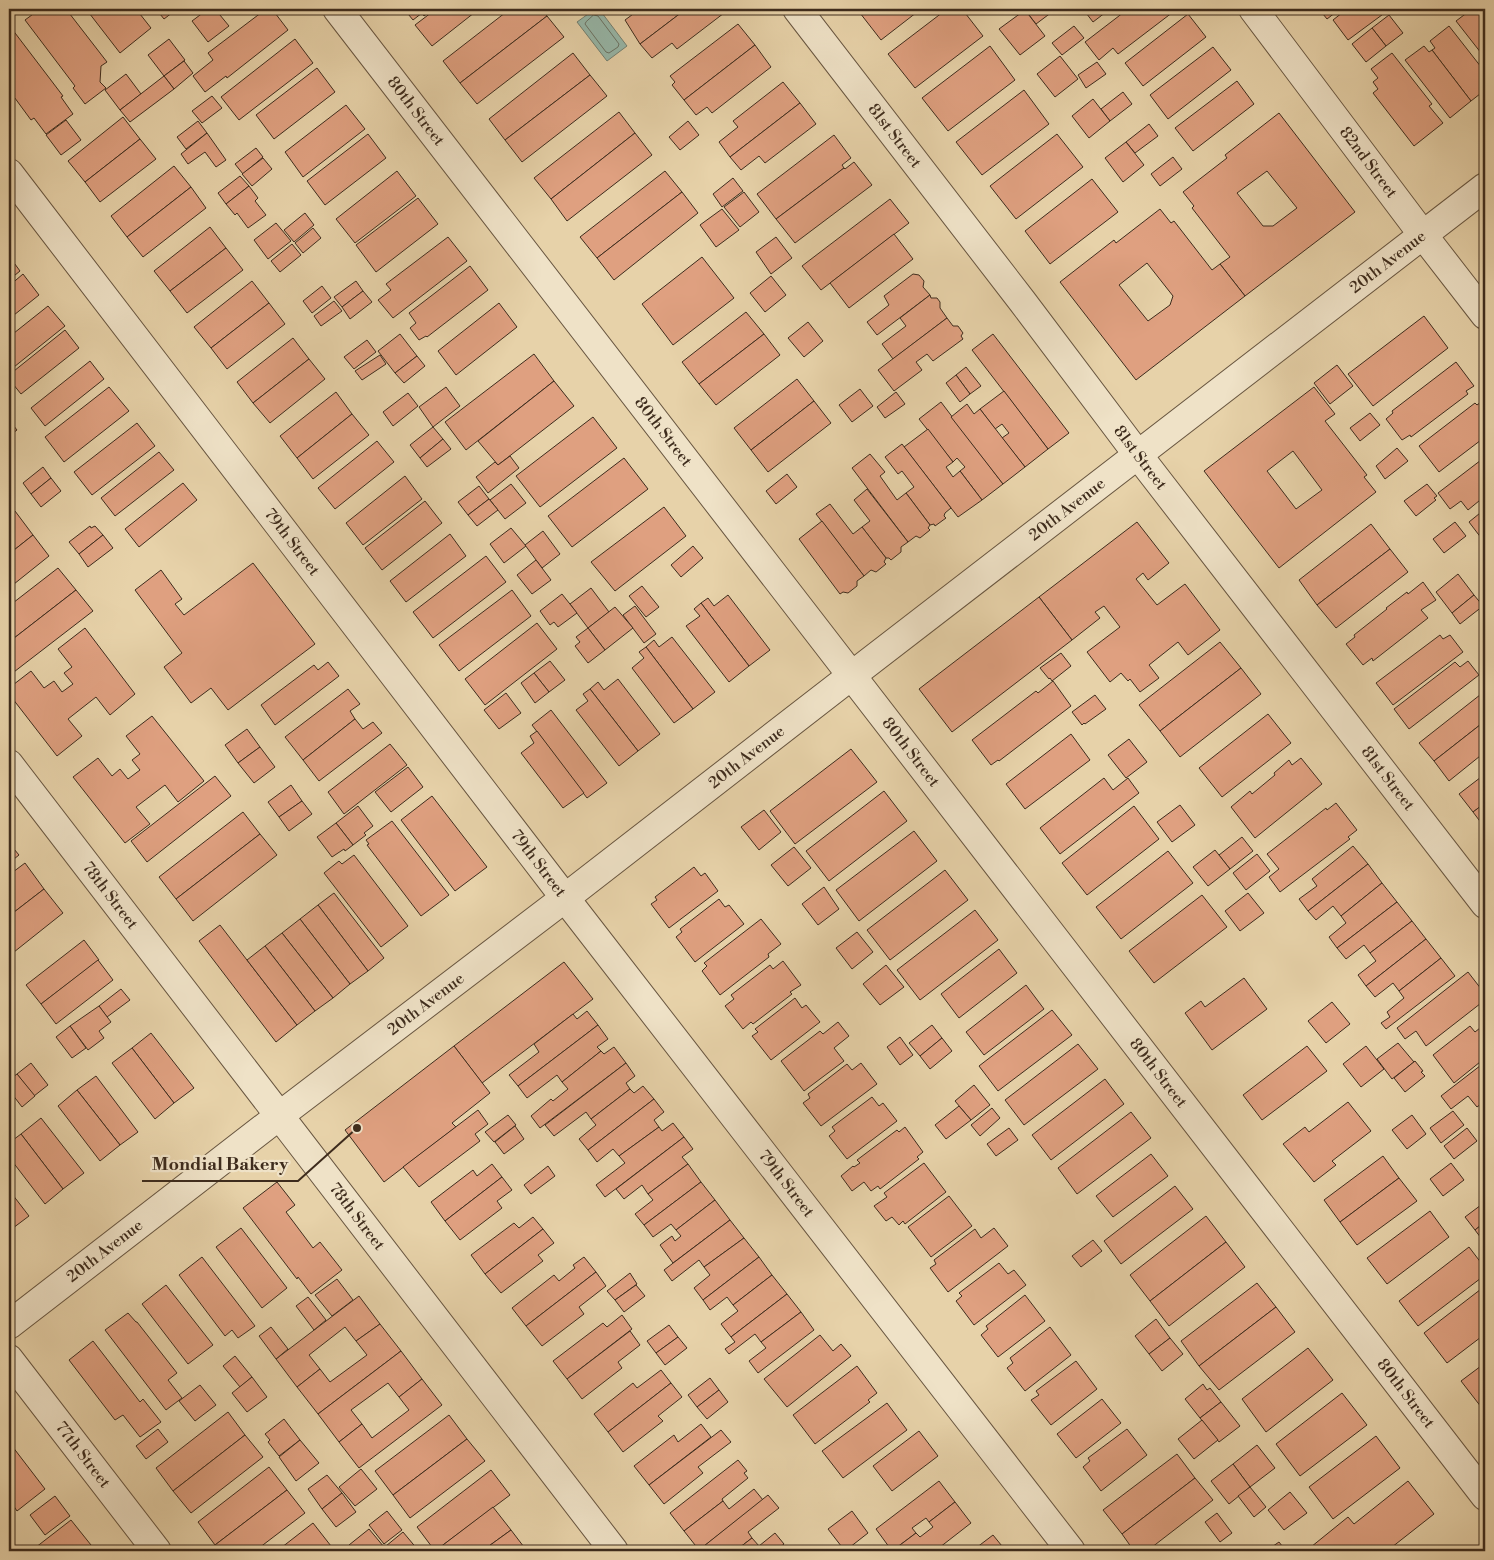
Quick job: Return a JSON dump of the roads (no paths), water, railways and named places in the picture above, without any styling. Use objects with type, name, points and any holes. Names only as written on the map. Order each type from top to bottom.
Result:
[{"type":"street","name":"80th Street","points":[[337,9],[1485,1496]]},
{"type":"street","name":"81st Street","points":[[797,9],[1485,904]]},
{"type":"street","name":"82nd Street","points":[[1253,9],[1485,315]]},
{"type":"street","name":"79th Street","points":[[9,173],[565,898],[1071,1551]]},
{"type":"street","name":"20th Avenue","points":[[9,1325],[1485,187]]},
{"type":"street","name":"78th Street","points":[[9,764],[614,1551]]},
{"type":"street","name":"77th Street","points":[[9,1360],[157,1551]]},
{"type":"water","points":[[595,9],[599,9],[627,46],[607,61],[577,22]]},
{"type":"place","name":"Mondial Bakery","points":[[357,1128]]}]
